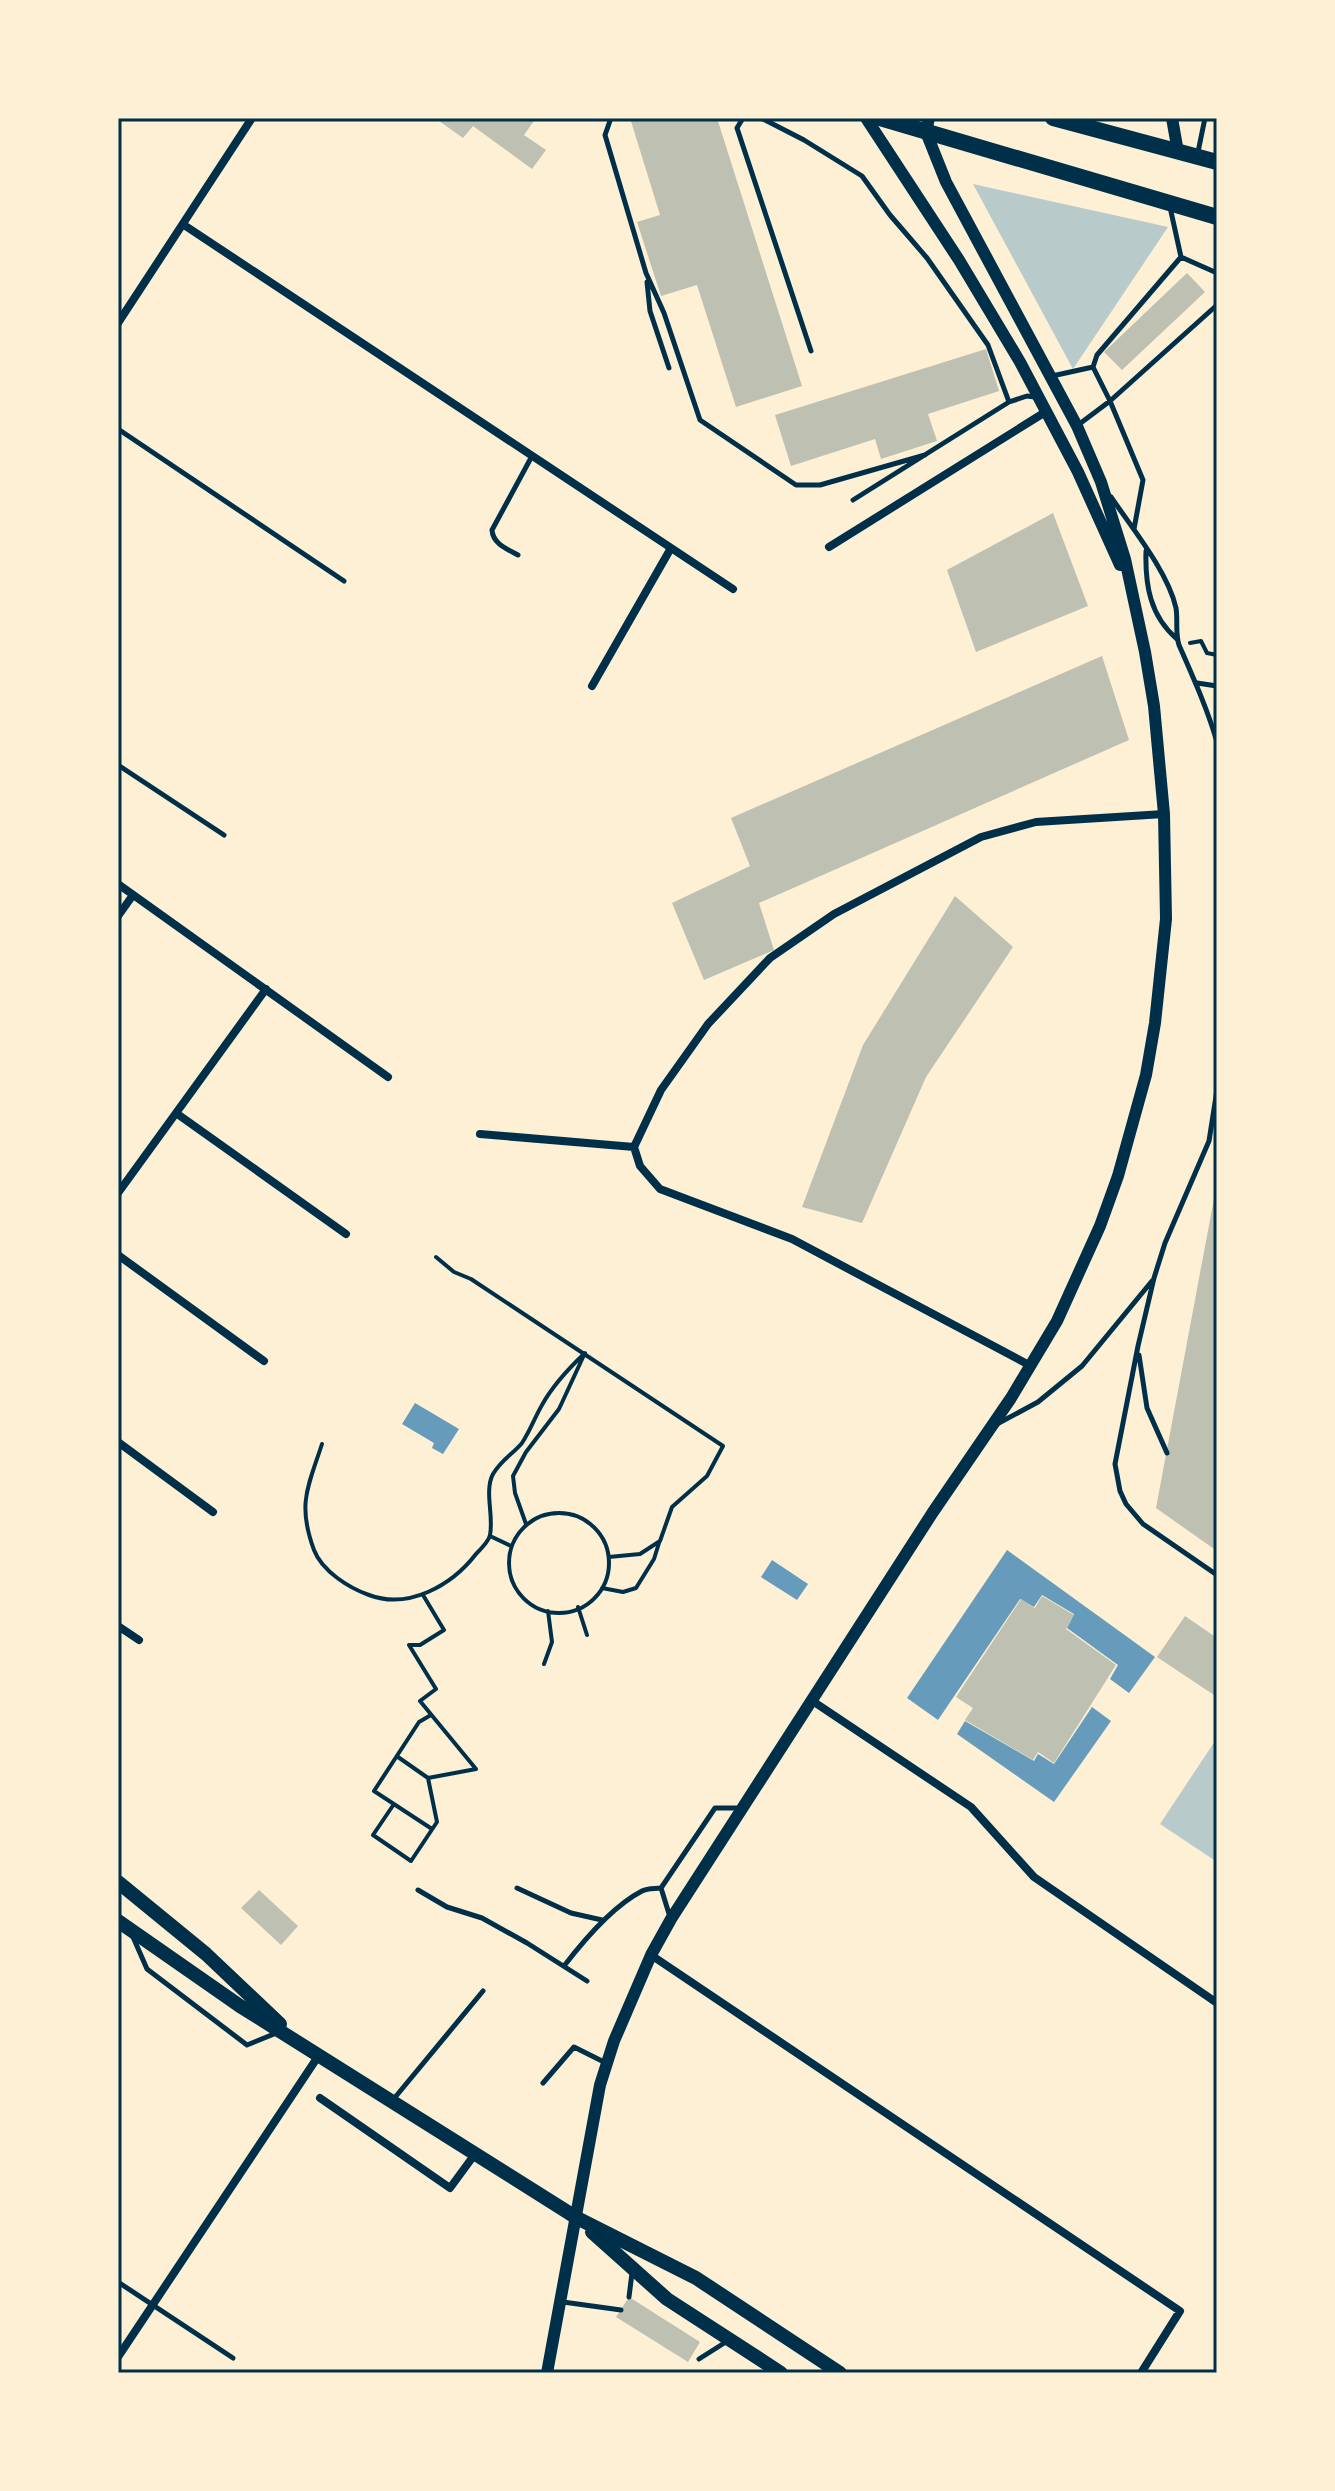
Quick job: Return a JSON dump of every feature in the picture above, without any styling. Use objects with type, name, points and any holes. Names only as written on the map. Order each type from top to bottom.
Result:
[{"type":"main road","points":[[880,118],[928,125],[1217,217]]},
{"type":"main road","points":[[1053,118],[1217,162]]},
{"type":"main road","points":[[118,1882],[206,1954],[297,2041]]},
{"type":"main road","points":[[124,1925],[240,2006],[577,2218],[696,2278],[840,2373]]},
{"type":"main road","points":[[577,2218],[667,2299],[781,2373]]},
{"type":"street","points":[[118,323],[252,118]]},
{"type":"street","points":[[866,118],[980,293],[1040,397],[1133,597]]},
{"type":"street","points":[[1172,118],[1178,152]]},
{"type":"street","points":[[547,2373],[592,2125],[607,2063],[651,1955],[741,1808],[1031,1366],[1057,1321],[1100,1226],[1118,1176],[1143,1088],[1155,1023],[1162,971],[1166,893],[1164,814],[1154,706],[1125,559],[1101,482],[1077,426],[946,182],[928,125]]},
{"type":"street","points":[[184,225],[733,589]]},
{"type":"street","points":[[829,547],[1047,411]]},
{"type":"street","points":[[592,686],[671,548]]},
{"type":"street","points":[[1031,1366],[792,1239],[660,1189],[640,1166],[634,1147],[661,1090],[708,1024],[770,958],[834,914],[981,837],[1036,822],[1164,814]]},
{"type":"street","points":[[118,884],[388,1077]]},
{"type":"street","points":[[118,916],[133,895]]},
{"type":"street","points":[[118,1193],[266,989]]},
{"type":"street","points":[[176,1113],[346,1234]]},
{"type":"street","points":[[480,1134],[634,1147]]},
{"type":"street","points":[[118,1255],[264,1361]]},
{"type":"street","points":[[118,1442],[213,1512]]},
{"type":"street","points":[[118,1626],[139,1640]]},
{"type":"street","points":[[811,1700],[971,1807],[1034,1877],[1217,2003]]},
{"type":"street","points":[[651,1955],[1180,2311],[1141,2373]]},
{"type":"street","points":[[118,2357],[319,2055]]},
{"type":"street","points":[[320,2098],[450,2188],[475,2154]]},
{"type":"lane","points":[[611,118],[605,135],[646,273],[664,313],[700,420],[796,485],[820,485],[925,455]]},
{"type":"lane","points":[[743,118],[737,128],[811,351]]},
{"type":"lane","points":[[761,118],[862,176],[927,258],[988,345],[1009,402]]},
{"type":"lane","points":[[1197,157],[1205,118]]},
{"type":"lane","points":[[1169,202],[1181,257]]},
{"type":"lane","points":[[1181,257],[1217,273]]},
{"type":"lane","points":[[1134,529],[1143,480],[1093,367],[1097,355],[1181,257]]},
{"type":"lane","points":[[646,273],[650,311],[669,368]]},
{"type":"lane","points":[[1077,426],[1110,401],[1217,305]]},
{"type":"lane","points":[[1052,376],[1093,367]]},
{"type":"lane","points":[[853,500],[1009,402],[1027,396],[1040,397]]},
{"type":"lane","points":[[118,429],[344,581]]},
{"type":"lane","points":[[518,555],[497,542],[492,530],[532,455]]},
{"type":"lane","points":[[1101,482],[1166,583],[1176,608],[1178,642]]},
{"type":"lane","points":[[1146,549],[1145,566],[1153,611],[1178,642],[1197,683],[1217,742]]},
{"type":"lane","points":[[1197,683],[1217,686]]},
{"type":"lane","points":[[118,765],[224,835]]},
{"type":"lane","points":[[1217,1090],[1209,1141],[1165,1243],[1154,1278],[1115,1464],[1126,1504],[1143,1524],[1217,1575]]},
{"type":"lane","points":[[989,1429],[1038,1402],[1082,1366],[1154,1278]]},
{"type":"lane","points":[[1138,1346],[1147,1408],[1167,1453]]},
{"type":"lane","points":[[564,1966],[603,1921],[644,1890],[661,1888],[715,1808],[741,1808]]},
{"type":"lane","points":[[517,1888],[571,1913],[603,1921]]},
{"type":"lane","points":[[661,1888],[671,1919]]},
{"type":"lane","points":[[418,1890],[447,1907],[482,1918],[587,1981]]},
{"type":"lane","points":[[124,1925],[147,1969],[247,2045],[281,2031]]},
{"type":"lane","points":[[392,2101],[483,1991]]},
{"type":"lane","points":[[543,2083],[574,2047],[607,2063]]},
{"type":"lane","points":[[629,2297],[633,2268]]},
{"type":"lane","points":[[118,2282],[233,2358]]},
{"type":"lane","points":[[561,2302],[621,2310]]},
{"type":"lane","points":[[699,2359],[730,2340]]},
{"type":"path","points":[[1178,642],[1201,641],[1207,653],[1217,655]]},
{"type":"path","points":[[436,1257],[454,1272],[471,1279],[723,1446],[707,1476],[672,1507],[654,1559],[636,1588],[623,1592],[602,1588]]},
{"type":"path","points":[[322,1444],[303,1505],[305,1524],[316,1555],[351,1588],[376,1598],[401,1599],[423,1595],[467,1567],[490,1536],[491,1478],[504,1458],[520,1445],[563,1373],[585,1353]]},
{"type":"path","points":[[526,1525],[515,1493],[513,1476],[526,1452],[559,1409],[585,1353]]},
{"type":"path","points":[[520,1445],[526,1452]]},
{"type":"path","points":[[557,1512],[587,1521],[601,1535],[609,1557],[609,1570],[602,1588],[592,1600],[571,1611],[548,1611],[526,1601],[514,1585],[508,1562],[511,1546],[526,1525],[537,1517],[557,1512]]},
{"type":"path","points":[[490,1536],[511,1546]]},
{"type":"path","points":[[609,1557],[640,1554],[660,1541]]},
{"type":"path","points":[[423,1595],[444,1630],[420,1645],[409,1645],[436,1689],[420,1701],[476,1769],[428,1778]]},
{"type":"path","points":[[578,1607],[587,1635]]},
{"type":"path","points":[[544,1664],[552,1642],[548,1611]]},
{"type":"path","points":[[431,1715],[419,1722],[374,1791],[432,1829]]},
{"type":"path","points":[[394,1804],[373,1835],[411,1861],[437,1822],[428,1778],[398,1757]]},
{"type":"shaded area","points":[[973,184],[1168,227],[1073,369]]},
{"type":"shaded area","points":[[1217,1738],[1217,1862],[1160,1824]]},
{"type":"water","points":[[415,1403],[459,1429],[443,1454],[432,1448],[434,1443],[402,1424]]},
{"type":"water","points":[[1007,1550],[1155,1657],[1129,1693],[1110,1679],[1118,1665],[1067,1628],[1074,1614],[1042,1595],[1034,1607],[1020,1599],[938,1720],[907,1698]]},
{"type":"water","points":[[772,1560],[808,1584],[797,1600],[761,1577]]},
{"type":"water","points":[[1092,1707],[1111,1721],[1054,1802],[957,1734],[965,1721],[1034,1761],[1038,1754],[1054,1764]]},
{"type":"building","points":[[435,118],[536,118],[524,135],[546,150],[532,169],[473,126],[463,138]]},
{"type":"building","points":[[630,118],[717,118],[802,386],[736,407],[697,285],[661,296],[637,222],[660,215]]},
{"type":"building","points":[[1187,273],[1205,292],[1122,370],[1104,352]]},
{"type":"building","points":[[986,349],[999,391],[928,414],[937,441],[881,459],[875,439],[791,466],[775,415]]},
{"type":"building","points":[[1053,513],[1088,606],[976,652],[947,570]]},
{"type":"building","points":[[1102,656],[1129,740],[759,903],[774,950],[704,980],[672,903],[750,866],[731,818]]},
{"type":"building","points":[[955,896],[1013,947],[926,1077],[862,1223],[802,1207],[863,1045]]},
{"type":"building","points":[[1217,1193],[1217,1551],[1156,1508]]},
{"type":"building","points":[[1042,1596],[1074,1615],[1066,1629],[1116,1665],[1054,1763],[1038,1752],[1033,1760],[965,1720],[973,1708],[956,1697],[1021,1599],[1035,1608]]},
{"type":"building","points":[[1185,1616],[1217,1638],[1217,1697],[1157,1657]]},
{"type":"building","points":[[259,1890],[298,1926],[281,1945],[241,1908]]},
{"type":"building","points":[[629,2297],[700,2342],[688,2362],[616,2317]]}]
